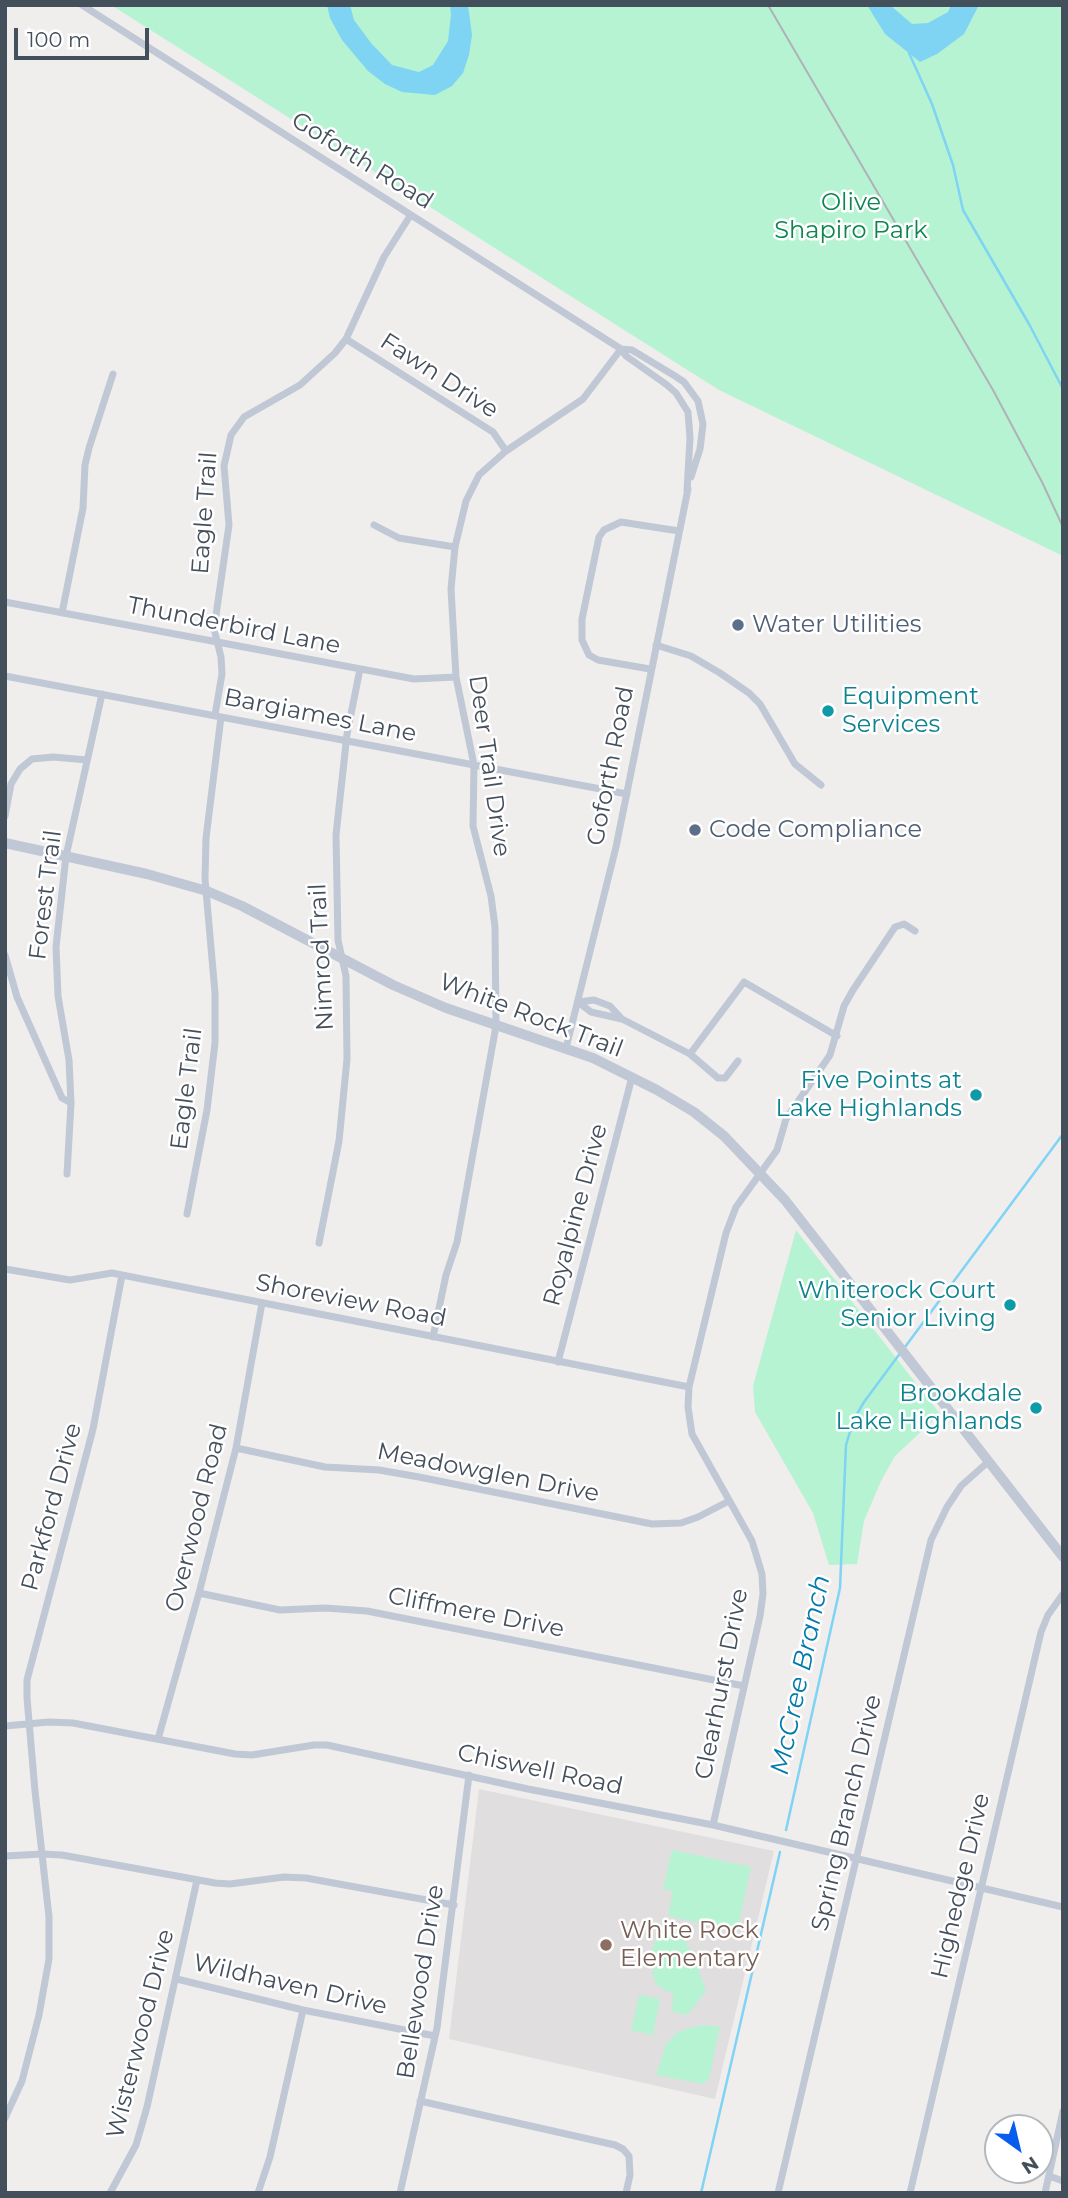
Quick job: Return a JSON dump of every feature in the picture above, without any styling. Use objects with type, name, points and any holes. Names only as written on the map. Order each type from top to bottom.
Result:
[{"type":"street","name":"Goforth Road","points":[[82,5],[621,349],[626,356],[667,385],[686,408],[690,438],[687,491]]},
{"type":"street","name":"Eagle Trail","points":[[187,1214],[207,1110],[215,1043],[215,993],[206,838],[222,674],[214,629],[229,525],[224,466],[231,435],[244,417],[258,406],[300,385],[318,371],[346,339],[373,278],[410,216]]},
{"type":"street","name":"Fawn Drive","points":[[346,339],[493,432],[506,451]]},
{"type":"street","name":"Goforth Road","points":[[566,1048],[627,794],[687,491],[702,437],[703,424],[698,401],[684,382],[632,350],[621,349]]},
{"type":"street","name":"Deer Trail Drive","points":[[433,1337],[446,1275],[457,1242],[496,1026],[495,927],[491,896],[473,826],[474,765],[456,677],[452,589],[455,547],[471,486],[479,475],[506,451],[583,399],[621,349]]},
{"type":"street","points":[[62,614],[83,508],[85,465],[113,374]]},
{"type":"street","points":[[650,669],[598,660],[589,655],[582,640],[582,619],[599,537],[604,530],[621,522],[679,531]]},
{"type":"street","points":[[374,525],[399,538],[455,547]]},
{"type":"street","name":"Thunderbird Lane","points":[[5,602],[414,679],[456,677]]},
{"type":"street","points":[[656,645],[691,656],[749,693],[760,704],[795,764],[821,785]]},
{"type":"street","name":"Nimrod Trail","points":[[319,1243],[343,1105],[347,1059],[345,976],[338,940],[336,835],[347,741],[360,669]]},
{"type":"street","name":"Bargiames Lane","points":[[5,676],[627,794]]},
{"type":"street","name":"Forest Trail","points":[[67,1174],[71,1103],[69,1060],[56,977],[56,947],[66,856],[102,694]]},
{"type":"street","points":[[5,816],[11,784],[20,769],[32,758],[87,760]]},
{"type":"street","name":"White Rock Trail","points":[[5,843],[147,874],[207,891],[242,906],[393,985],[496,1026],[566,1048],[632,1077],[684,1105],[705,1120],[761,1173],[800,1219],[1063,1557]]},
{"type":"street","name":"Clearhurst Drive","points":[[713,1825],[760,1616],[762,1574],[752,1541],[692,1434],[688,1407],[689,1387],[730,1219],[742,1197],[777,1150],[786,1119],[825,1064],[837,1036],[844,1006],[895,927],[904,924],[915,930]]},
{"type":"street","name":"Forest Trail","points":[[5,955],[17,997],[62,1098],[71,1103]]},
{"type":"street","points":[[691,1054],[744,982],[837,1036]]},
{"type":"street","points":[[578,1002],[594,1000],[610,1006],[622,1019],[691,1054],[718,1078],[724,1078],[738,1061]]},
{"type":"street","name":"Royalpine Drive","points":[[558,1362],[632,1077]]},
{"type":"street","name":"Shoreview Road","points":[[5,1269],[70,1280],[111,1273],[689,1387]]},
{"type":"street","name":"Parkford Drive","points":[[5,2118],[22,2081],[39,2015],[49,1959],[49,1917],[27,1689],[31,1662],[93,1429],[122,1275]]},
{"type":"street","name":"Overwood Road","points":[[158,1739],[236,1448],[262,1303]]},
{"type":"street","name":"Meadowglen Drive","points":[[236,1448],[325,1467],[379,1470],[419,1476],[652,1524],[681,1523],[729,1501]]},
{"type":"street","name":"Spring Branch Drive","points":[[778,2193],[931,1540],[961,1486],[989,1461]]},
{"type":"street","name":"Cliffmere Drive","points":[[199,1593],[280,1610],[326,1608],[367,1611],[744,1686]]},
{"type":"street","name":"Highedge Drive","points":[[910,2193],[1041,1632],[1048,1615],[1063,1594]]},
{"type":"street","name":"Chiswell Road","points":[[5,1727],[73,1723],[252,1755],[327,1745],[713,1825],[1063,1907]]},
{"type":"street","name":"Bellewood Drive","points":[[400,2193],[435,2036],[446,1970],[469,1775]]},
{"type":"street","points":[[5,1856],[62,1855],[230,1884],[284,1877],[306,1878],[454,1905]]},
{"type":"street","name":"Wisterwood Drive","points":[[110,2193],[136,2145],[177,1979],[197,1880]]},
{"type":"street","name":"Wildhaven Drive","points":[[177,1979],[303,2010],[435,2036]]},
{"type":"street","points":[[258,2193],[271,2157],[303,2010]]},
{"type":"street","points":[[420,2101],[615,2145],[629,2156],[630,2175],[626,2193]]},
{"type":"street","points":[[1054,2153],[1063,2111]]},
{"type":"shaded area","name":"White Rock Elementary","points":[[479,1789],[774,1851],[715,2099],[449,2039]]},
{"type":"green space","name":"Olive Shapiro Park","points":[[111,5],[1063,5],[1063,556],[719,390]]},
{"type":"green space","points":[[796,1230],[940,1414],[895,1456],[881,1481],[864,1521],[857,1564],[829,1565],[813,1513],[755,1412],[753,1386]]},
{"type":"green space","points":[[672,1850],[751,1867],[737,1931],[668,1916],[673,1891],[663,1889]]},
{"type":"green space","points":[[671,1922],[679,1926],[687,1946],[700,1957],[699,1971],[706,1991],[689,2013],[683,2015],[672,2011],[673,1994],[657,1985],[652,1974],[657,1960],[652,1950],[659,1928]]},
{"type":"green space","points":[[639,1995],[660,1999],[653,2035],[631,2030]]},
{"type":"green space","points":[[706,2025],[720,2027],[709,2079],[702,2084],[656,2075],[666,2044],[677,2033]]},
{"type":"water","points":[[327,5],[350,5],[354,20],[392,65],[419,72],[433,65],[448,41],[450,5],[468,5],[472,35],[463,73],[452,86],[435,95],[402,92],[385,84],[368,71],[342,40],[330,18]]},
{"type":"water","points":[[867,5],[890,5],[912,24],[928,23],[948,12],[951,5],[979,5],[964,34],[937,54],[920,62],[885,34]]},
{"type":"waterway","points":[[909,53],[932,104],[953,165],[963,210],[1063,389]]},
{"type":"waterway","name":"McCree Branch","points":[[905,1347],[1063,1134]]},
{"type":"waterway","name":"McCree Branch","points":[[786,1830],[840,1588],[846,1445],[854,1419],[864,1402],[901,1352]]},
{"type":"waterway","name":"McCree Branch","points":[[701,2193],[780,1852]]},
{"type":"tram line","points":[[768,5],[993,390],[1063,527]]},
{"type":"place","name":"Water Utilities","points":[[738,625]]},
{"type":"place","name":"Equipment Services","points":[[828,711]]},
{"type":"place","name":"Code Compliance","points":[[695,830]]},
{"type":"place","name":"Five Points at Lake Highlands","points":[[976,1095]]},
{"type":"place","name":"Whiterock Court Senior Living","points":[[1010,1305]]},
{"type":"place","name":"Brookdale Lake Highlands","points":[[1036,1408]]},
{"type":"place","name":"White Rock Elementary","points":[[606,1945]]}]
